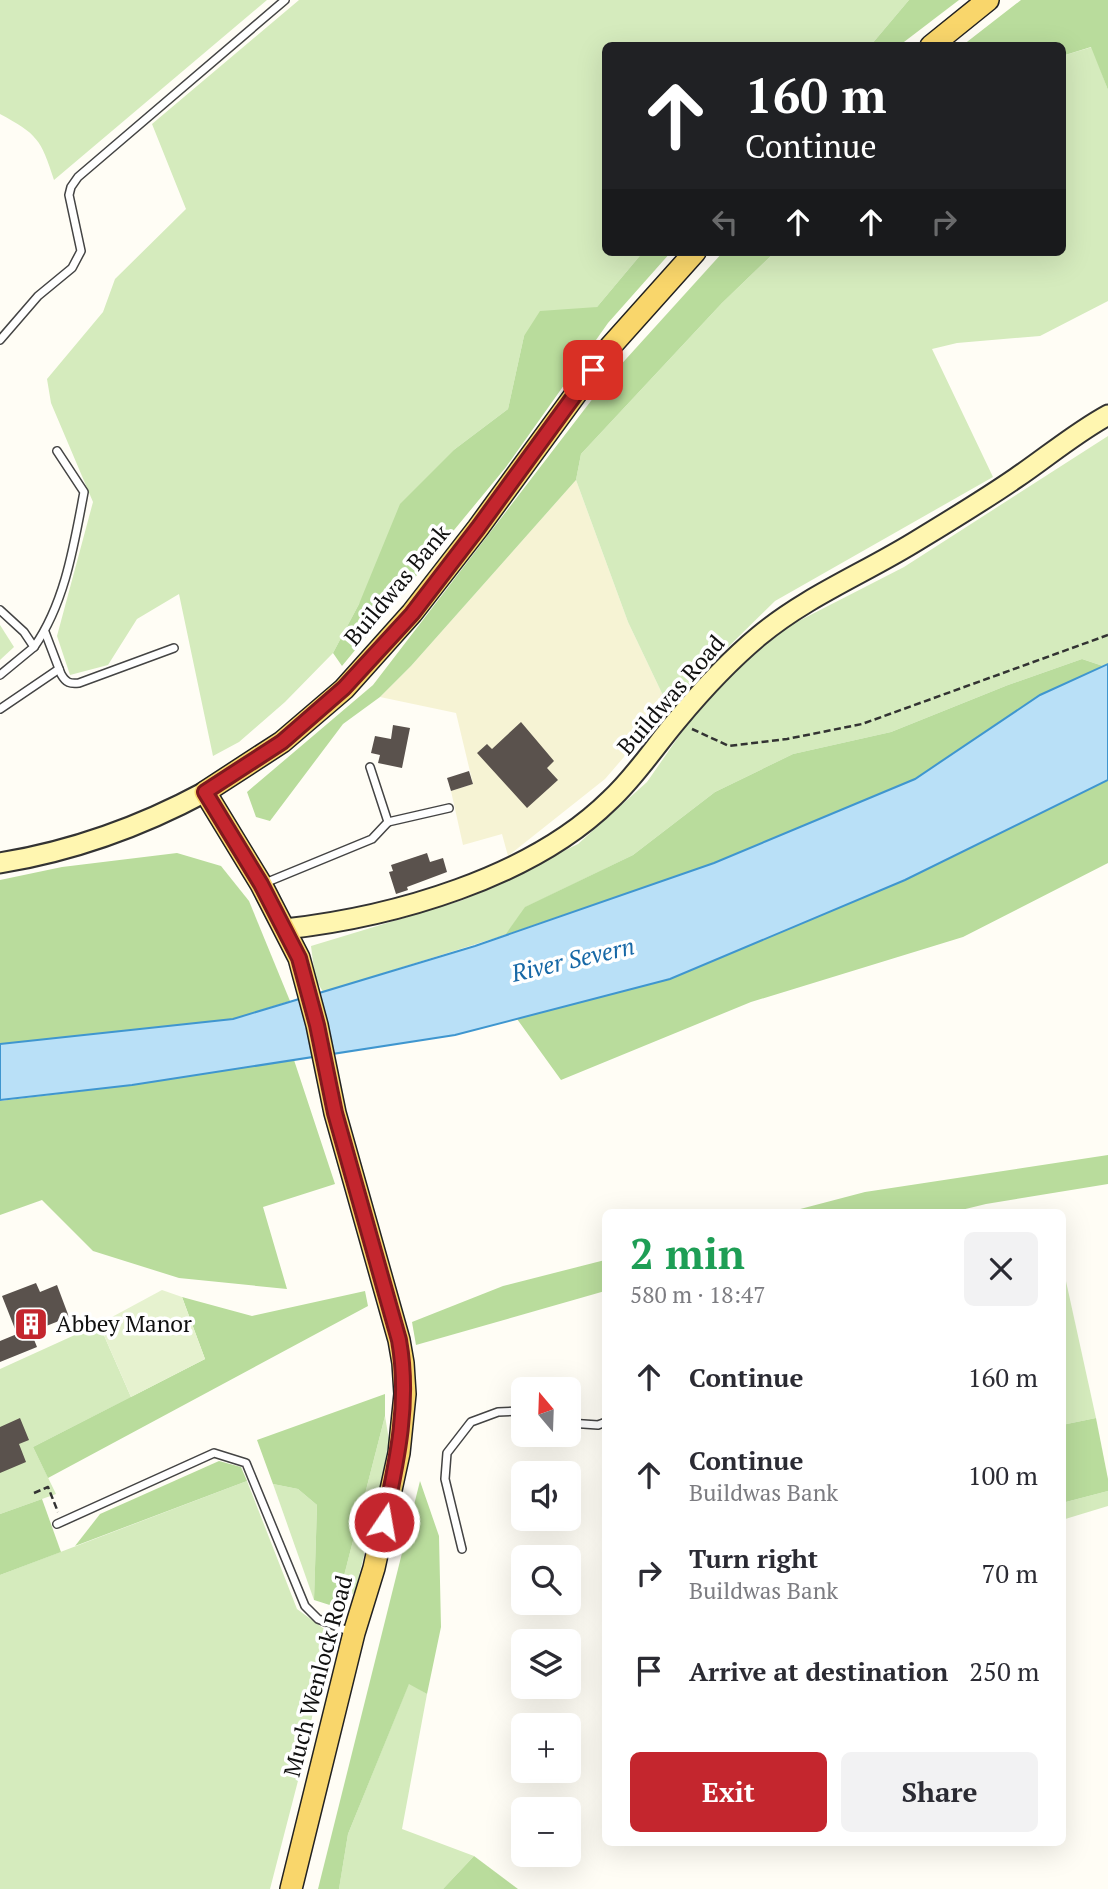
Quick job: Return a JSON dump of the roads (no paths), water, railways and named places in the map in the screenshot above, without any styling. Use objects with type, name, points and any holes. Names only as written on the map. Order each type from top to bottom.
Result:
[{"type":"main road","points":[[936,42],[988,0]]},
{"type":"main road","name":"Buildwas Bank","points":[[205,792],[282,742],[344,688],[420,603],[610,347],[691,256]]},
{"type":"main road","points":[[205,792],[285,929]]},
{"type":"main road","name":"Much Wenlock Road","points":[[285,929],[299,958],[345,1148],[399,1340],[405,1394],[399,1452],[374,1568],[354,1633],[291,1889]]},
{"type":"street","name":"Buildwas Road","points":[[285,929],[328,924],[384,911],[462,886],[523,862],[552,847],[610,801],[719,673],[772,625],[806,602],[914,543],[1018,477],[1084,428],[1108,415]]},
{"type":"street","points":[[0,863],[93,841],[171,810],[205,792]]},
{"type":"lane","points":[[0,340],[38,296],[72,268],[81,251],[69,195],[78,177],[285,0]]},
{"type":"lane","points":[[0,676],[34,647],[45,632],[74,544],[84,492],[57,451]]},
{"type":"lane","points":[[0,610],[24,632],[34,647]]},
{"type":"lane","points":[[45,632],[59,669],[65,681],[71,684],[174,648]]},
{"type":"lane","points":[[0,709],[59,669]]},
{"type":"lane","points":[[370,767],[388,822]]},
{"type":"lane","points":[[261,884],[372,839],[388,822],[449,808]]},
{"type":"lane","points":[[462,1549],[445,1479],[447,1453],[471,1422],[498,1412],[511,1411]]},
{"type":"lane","points":[[581,1424],[602,1424]]},
{"type":"lane","points":[[57,1524],[214,1453],[246,1463],[305,1606],[318,1619],[354,1633]]},
{"type":"water","name":"River Severn","points":[[1108,664],[1108,780],[905,880],[670,979],[455,1035],[132,1085],[0,1100],[0,1044],[233,1019],[475,946],[714,863],[915,779],[1040,695]]},
{"type":"place","name":"Abbey Manor","points":[[31,1324]]}]
